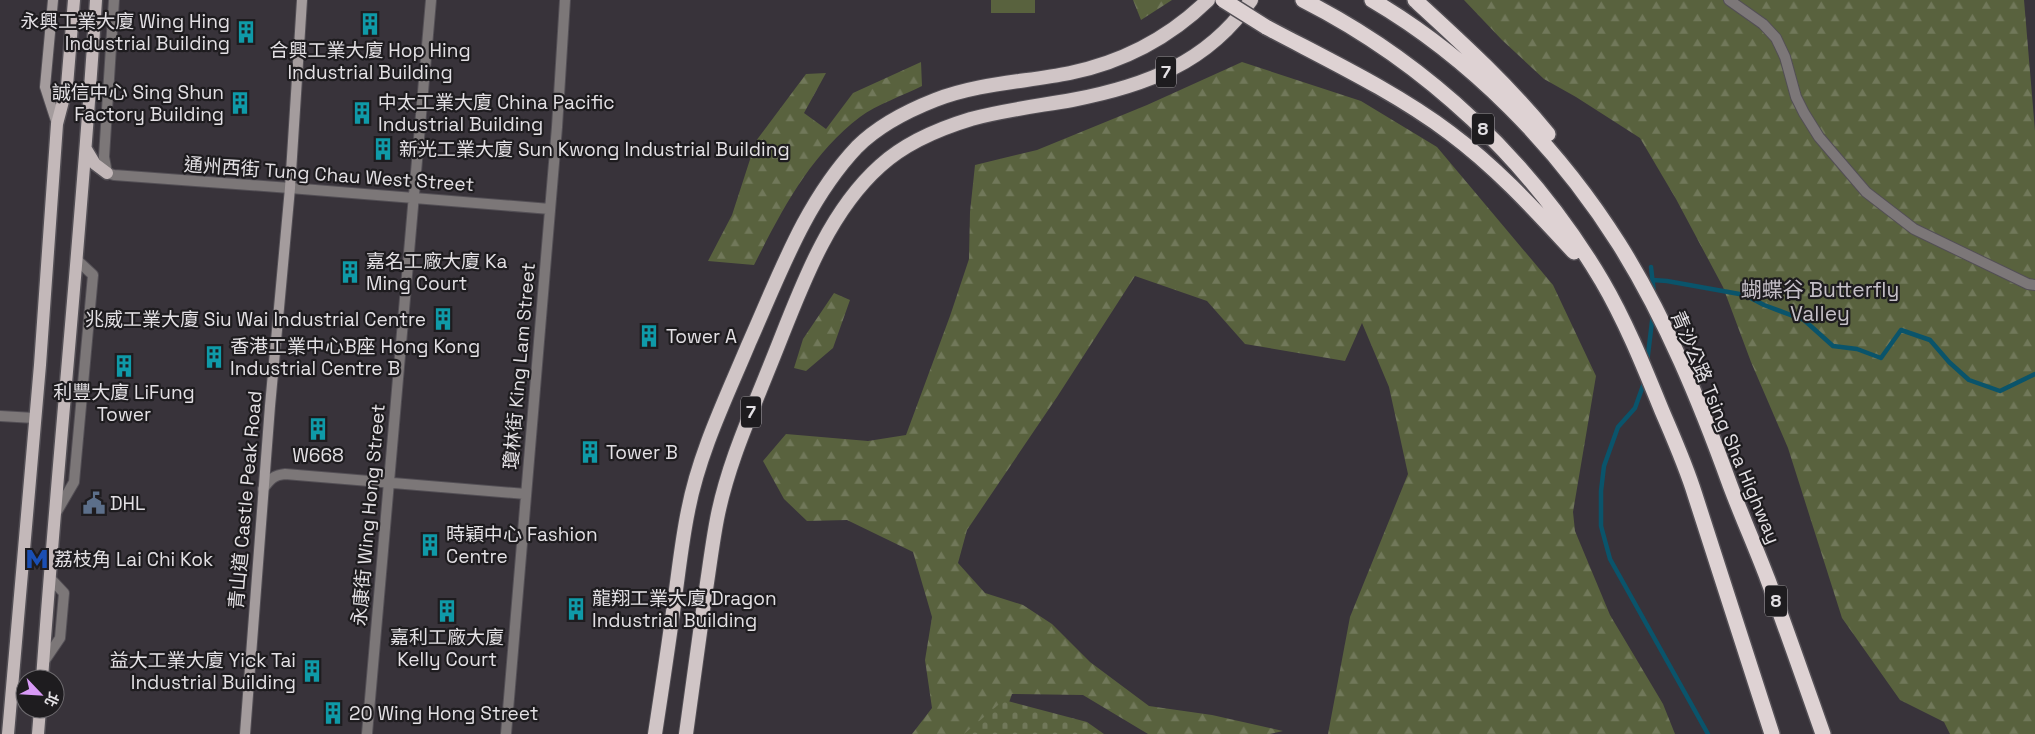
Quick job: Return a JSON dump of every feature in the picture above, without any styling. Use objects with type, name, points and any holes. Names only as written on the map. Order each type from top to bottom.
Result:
[{"type":"highway","name":"7","points":[[655,734],[688,511],[701,462],[725,400],[792,248],[815,203],[834,174],[869,136],[921,105],[972,88],[1069,73],[1118,58],[1141,49],[1164,36],[1208,0]]},
{"type":"highway","points":[[1222,0],[1266,27],[1410,106],[1450,132],[1522,196],[1602,282]]},
{"type":"highway","name":"7","points":[[686,734],[717,519],[730,468],[787,324],[816,257],[832,225],[847,203],[880,166],[902,149],[936,132],[988,115],[1115,91],[1174,69],[1196,56],[1216,40],[1236,20],[1251,0]]},
{"type":"highway","name":"8","points":[[1303,0],[1384,47],[1434,85],[1482,127],[1508,154],[1554,210],[1602,282],[1640,355],[1691,481],[1772,734]]},
{"type":"highway","name":"青沙公路 Tsing Sha Highway","points":[[1372,0],[1428,36],[1496,94],[1542,141],[1620,244],[1682,364],[1726,470],[1768,579],[1823,734]]},
{"type":"highway","points":[[1415,0],[1487,66],[1532,115],[1576,172],[1620,244]]},
{"type":"main road","points":[[53,0],[45,87],[57,124]]},
{"type":"main road","points":[[8,734],[50,242],[57,124],[66,86],[74,0]]},
{"type":"main road","points":[[43,669],[86,149],[96,0]]},
{"type":"main road","name":"青山道 Castle Peak Road","points":[[245,734],[263,489],[290,188],[302,0]]},
{"type":"main road","points":[[86,149],[95,164],[107,173]]},
{"type":"main road","points":[[38,734],[39,719]]},
{"type":"street","points":[[107,173],[104,157],[114,0]]},
{"type":"street","name":"永康街 Wing Hong Street","points":[[367,734],[431,0]]},
{"type":"street","name":"瓊林街 King Lam Street","points":[[506,734],[550,209],[565,0]]},
{"type":"street","points":[[1729,0],[1763,24],[1776,38],[1788,64],[1796,98],[1808,120],[1866,192],[1914,229],[2028,284],[2035,285]]},
{"type":"street","name":"通州西街 Tung Chau West Street","points":[[107,173],[114,176],[550,209]]},
{"type":"street","points":[[55,515],[74,482],[91,304],[93,275],[77,260]]},
{"type":"street","points":[[0,416],[34,418]]},
{"type":"street","points":[[263,489],[269,480],[276,475],[286,474],[526,494]]},
{"type":"green space","points":[[991,0],[1035,0],[1035,13],[991,13]]},
{"type":"green space","points":[[1133,0],[1172,0],[1141,20]]},
{"type":"green space","points":[[1464,0],[2024,0],[2035,131],[2035,734],[1950,734],[1944,722],[1900,700],[1842,618],[1788,448],[1751,362],[1723,287],[1676,199],[1640,138],[1544,79],[1502,40]]},
{"type":"green space","points":[[921,62],[922,86],[882,104],[860,117],[826,148],[787,204],[754,265],[708,261],[732,215],[756,141],[806,74],[826,73],[804,113],[826,129],[853,93]]},
{"type":"green space","points":[[1242,62],[1361,101],[1437,147],[1553,285],[1596,376],[1573,512],[1575,531],[1610,615],[1663,704],[1675,734],[1328,734],[1350,617],[1408,474],[1389,387],[1362,323],[1345,361],[1245,344],[1207,301],[1135,276],[1057,397],[967,530],[958,563],[985,593],[1023,605],[1052,624],[1090,662],[1149,706],[1212,715],[1283,731],[1270,734],[1148,734],[1083,695],[1012,694],[998,734],[912,734],[932,708],[925,660],[932,617],[913,552],[847,520],[807,521],[784,499],[763,461],[786,434],[868,441],[906,435],[969,259],[970,212],[975,165],[1037,150],[1147,105]]},
{"type":"green space","points":[[834,293],[850,300],[833,348],[806,371],[794,368],[803,339]]},
{"type":"green space","points":[[1004,700],[1087,722],[1104,734],[964,734]]},
{"type":"waterway","points":[[1651,267],[1654,293]]},
{"type":"waterway","points":[[1653,280],[1745,295],[1764,305],[1804,320],[1833,346],[1857,349],[1881,358],[1901,330],[1930,340],[1949,362],[1969,380],[2000,391],[2035,374]]},
{"type":"waterway","points":[[1647,363],[1653,313]]},
{"type":"waterway","points":[[1645,380],[1635,408],[1618,427],[1604,466],[1601,491],[1601,526],[1610,559],[1708,734]]},
{"type":"place","name":"合興工業大廈 Hop Hing Industrial Building","points":[[370,24]]},
{"type":"place","name":"永興工業大廈 Wing Hing Industrial Building","points":[[246,32]]},
{"type":"place","name":"誠信中心 Sing Shun Factory Building","points":[[240,103]]},
{"type":"place","name":"中太工業大廈 China Pacific Industrial Building","points":[[362,113]]},
{"type":"place","name":"新光工業大廈 Sun Kwong Industrial Building","points":[[383,149]]},
{"type":"place","name":"嘉名工廠大廈 Ka Ming Court","points":[[350,272]]},
{"type":"place","name":"兆威工業大廈 Siu Wai Industrial Centre","points":[[443,319]]},
{"type":"place","name":"Tower A","points":[[649,336]]},
{"type":"place","name":"香港工業中心B座 Hong Kong Industrial Centre B","points":[[214,357]]},
{"type":"place","name":"利豐大廈 LiFung Tower","points":[[124,366]]},
{"type":"place","name":"W668","points":[[318,429]]},
{"type":"place","name":"Tower B","points":[[590,452]]},
{"type":"place","name":"DHL","points":[[94,503]]},
{"type":"place","name":"時穎中心 Fashion Centre","points":[[430,545]]},
{"type":"place","name":"荔枝角 Lai Chi Kok","points":[[37,559]]},
{"type":"place","name":"龍翔工業大廈 Dragon Industrial Building","points":[[576,609]]},
{"type":"place","name":"嘉利工廠大廈 Kelly Court","points":[[447,611]]},
{"type":"place","name":"益大工業大廈 Yick Tai Industrial Building","points":[[312,671]]},
{"type":"place","name":"20 Wing Hong Street","points":[[333,713]]},
{"type":"district","name":"蝴蝶谷 Butterfly Valley","points":[[1820,302]]}]
